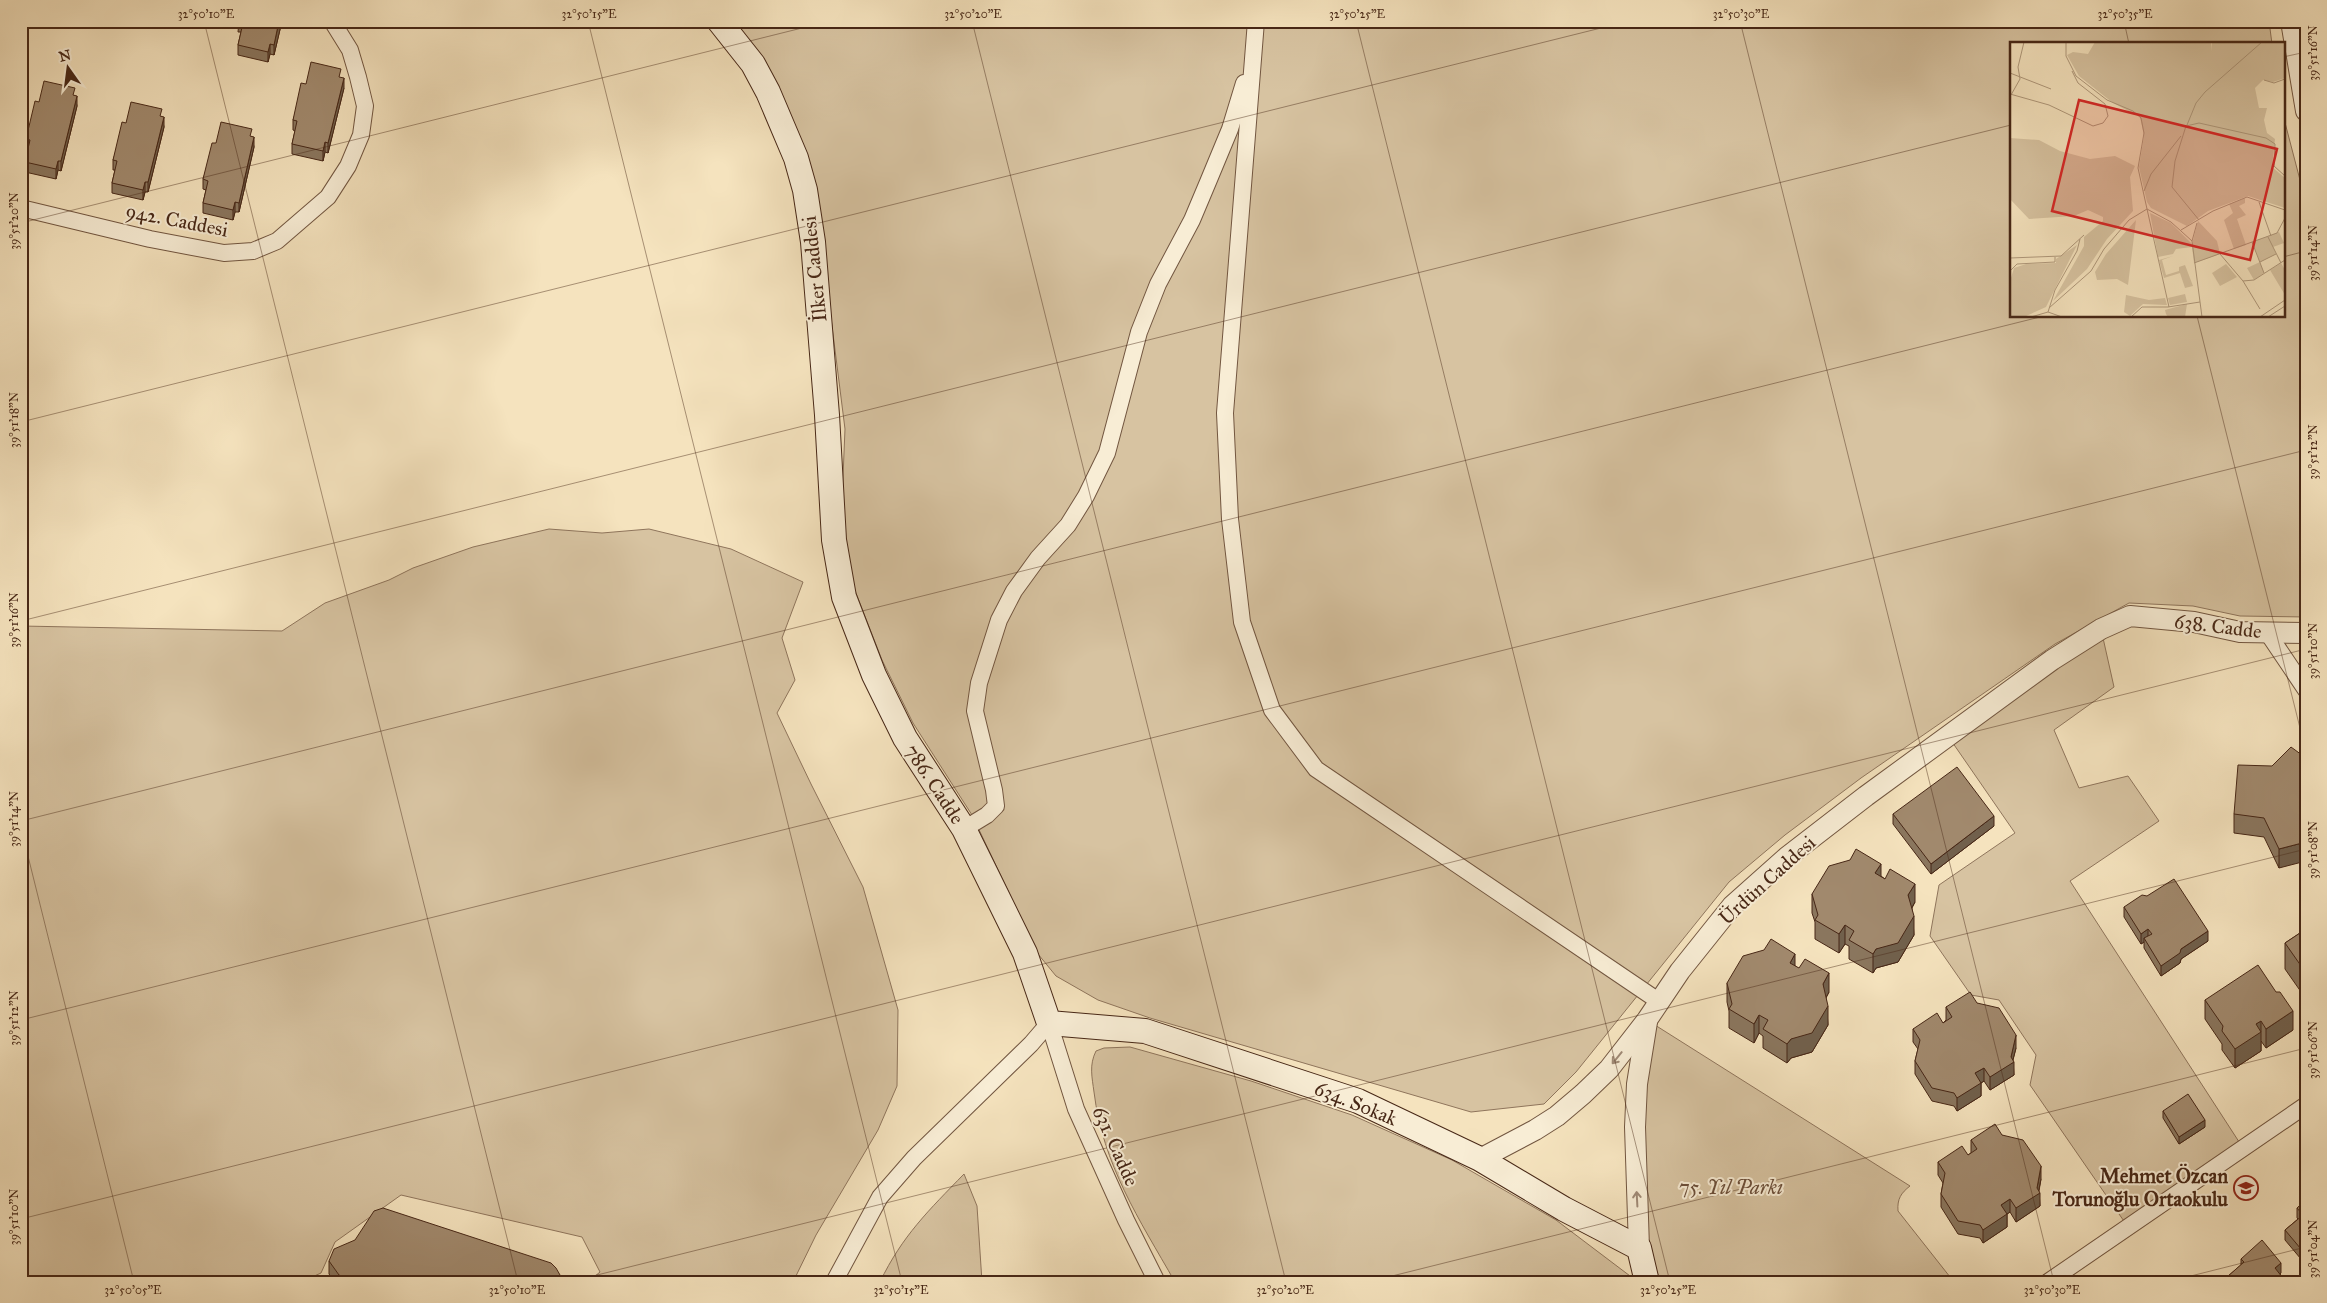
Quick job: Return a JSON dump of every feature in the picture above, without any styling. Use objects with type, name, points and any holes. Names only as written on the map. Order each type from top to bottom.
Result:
[{"type":"main road","name":"İlker Caddesi","points":[[719,21],[752,64],[768,92],[796,158],[805,190],[816,275],[834,540]]},
{"type":"main road","name":"786. Cadde","points":[[834,540],[844,597],[874,675],[905,738],[964,829],[1025,953],[1049,1023]]},
{"type":"main road","name":"634. Sokak","points":[[1049,1023],[1145,1031],[1358,1101],[1480,1159],[1564,1209],[1639,1248]]},
{"type":"main road","name":"Ürdün Caddesi","points":[[1639,1248],[1647,1282]]},
{"type":"street","name":"942. Caddesi","points":[[21,208],[224,253],[253,251],[278,241],[328,197],[348,166],[360,135],[365,106],[358,77],[350,50],[332,21]]},
{"type":"street","points":[[964,829],[987,815],[996,806],[994,790],[975,711],[979,683],[999,620],[1014,591],[1028,571],[1068,525],[1086,496],[1107,452],[1139,332],[1158,284],[1192,220],[1230,129],[1243,90],[1255,21]]},
{"type":"street","points":[[1255,21],[1225,413],[1230,519],[1242,622],[1272,710],[1316,769],[1660,1002]]},
{"type":"street","points":[[2291,21],[2306,111]]},
{"type":"street","name":"Ürdün Caddesi","points":[[1639,1248],[1635,1127],[1637,1084],[1647,1020],[1680,971],[1732,906],[1787,857],[1866,796],[2052,660],[2101,629],[2130,616]]},
{"type":"street","name":"638. Cadde","points":[[2130,616],[2194,622],[2240,632],[2306,632]]},
{"type":"street","points":[[2267,632],[2306,690]]},
{"type":"street","points":[[1480,1159],[1557,1116],[1609,1068],[1647,1020]]},
{"type":"street","points":[[834,1282],[886,1190],[914,1158],[1031,1044],[1049,1023]]},
{"type":"street","name":"631. Cadde","points":[[1049,1023],[1076,1110],[1126,1220],[1157,1282]]},
{"type":"street","points":[[2048,1282],[2306,1105]]},
{"type":"green space","points":[[723,21],[2269,21],[2272,42],[2010,42],[2010,318],[2284,318],[2284,119],[2300,180],[2306,191],[2306,617],[2240,616],[2193,606],[2129,603],[2055,644],[1861,778],[1785,835],[1729,882],[1576,1072],[1544,1104],[1471,1112],[1150,1018],[1098,1000],[1056,976],[1029,943],[1010,895],[972,815],[913,723],[882,660],[852,583],[841,525],[845,429],[819,223]]},
{"type":"green space","points":[[549,529],[602,533],[649,529],[731,549],[803,582],[782,638],[795,680],[777,713],[863,887],[898,1010],[897,1086],[878,1130],[816,1235],[793,1282],[588,1282],[600,1272],[582,1237],[401,1195],[335,1242],[321,1273],[301,1282],[21,1282],[21,626],[282,631],[325,603],[389,580],[413,568],[473,547]]},
{"type":"green space","points":[[2101,629],[2114,687],[2054,730],[2079,788],[2128,776],[2159,821],[2070,881],[2243,1148],[2128,1227],[2030,1085],[2036,1055],[1999,1000],[1971,995],[1930,936],[1939,885],[2015,833],[1948,736]]},
{"type":"green space","name":"75. Yıl Parkı","points":[[1647,1020],[1910,1186],[1900,1197],[1898,1211],[1954,1282],[1647,1282],[1639,1248]]},
{"type":"green space","points":[[1130,1047],[1251,1081],[1352,1115],[1452,1160],[1556,1220],[1638,1282],[1175,1282],[1124,1191],[1105,1144],[1099,1119],[1092,1071],[1092,1061],[1096,1051],[1104,1048]]},
{"type":"green space","points":[[964,1174],[977,1206],[982,1282],[880,1282],[897,1251],[917,1224]]},
{"type":"building","points":[[239,21],[279,21],[274,45],[270,44],[268,52],[238,45],[243,23]]},
{"type":"building","points":[[311,62],[341,69],[339,77],[344,78],[328,143],[325,142],[323,151],[292,144],[297,121],[293,120],[301,83],[306,84]]},
{"type":"building","points":[[44,81],[75,88],[73,95],[77,96],[61,161],[58,161],[56,169],[25,162],[30,140],[26,139],[35,101],[39,102]]},
{"type":"building","points":[[131,102],[162,109],[160,116],[164,117],[148,182],[145,182],[143,190],[112,183],[117,161],[113,160],[122,122],[126,123]]},
{"type":"building","points":[[221,122],[252,129],[250,136],[254,137],[239,203],[235,202],[233,210],[203,203],[208,181],[203,179],[212,143],[216,143]]},
{"type":"building","points":[[2291,747],[2306,758],[2306,842],[2279,849],[2264,818],[2234,814],[2238,765],[2272,766]]},
{"type":"building","points":[[1957,767],[1994,816],[1931,864],[1893,814]]},
{"type":"building","points":[[1856,849],[1881,864],[1875,873],[1885,879],[1890,869],[1915,884],[1908,895],[1914,916],[1898,943],[1876,949],[1873,954],[1849,940],[1854,931],[1845,925],[1839,934],[1815,920],[1818,915],[1812,894],[1829,866],[1850,860]]},
{"type":"building","points":[[2174,879],[2208,931],[2181,949],[2180,953],[2161,966],[2144,938],[2152,934],[2148,929],[2141,934],[2124,907],[2142,895],[2147,896]]},
{"type":"building","points":[[2306,929],[2306,973],[2285,943]]},
{"type":"building","points":[[1771,939],[1795,954],[1790,963],[1799,968],[1805,959],[1829,973],[1823,984],[1828,1006],[1812,1033],[1791,1039],[1787,1044],[1763,1029],[1768,1020],[1759,1015],[1754,1024],[1729,1009],[1732,1004],[1727,983],[1743,956],[1764,950]]},
{"type":"building","points":[[2258,965],[2276,992],[2280,992],[2293,1011],[2266,1029],[2261,1021],[2256,1024],[2261,1032],[2235,1049],[2222,1031],[2223,1026],[2205,1000]]},
{"type":"building","points":[[1970,992],[1977,1003],[1999,1008],[2016,1035],[2011,1057],[2014,1062],[1990,1077],[1984,1068],[1975,1073],[1981,1083],[1957,1098],[1954,1093],[1932,1088],[1915,1061],[1920,1040],[1913,1029],[1937,1013],[1943,1023],[1952,1017],[1946,1007]]},
{"type":"building","points":[[2188,1094],[2205,1120],[2179,1137],[2163,1111]]},
{"type":"building","points":[[1995,1124],[2002,1135],[2023,1140],[2041,1166],[2037,1188],[2040,1193],[2016,1208],[2010,1199],[2001,1205],[2007,1214],[1983,1230],[1980,1225],[1958,1221],[1941,1194],[1945,1173],[1938,1162],[1962,1146],[1968,1155],[1977,1149],[1971,1140]]},
{"type":"building","points":[[2306,1200],[2306,1255],[2285,1230],[2303,1215],[2297,1208]]},
{"type":"building","points":[[383,1208],[551,1263],[560,1275],[559,1282],[350,1282],[339,1275],[329,1261],[334,1249],[355,1240],[374,1211]]},
{"type":"building","points":[[2262,1240],[2281,1263],[2275,1268],[2286,1282],[2231,1282],[2227,1277],[2244,1262],[2241,1259]]},
{"type":"place","name":"Mehmet Özcan Torunoğlu Ortaokulu","points":[[2246,1188]]}]
